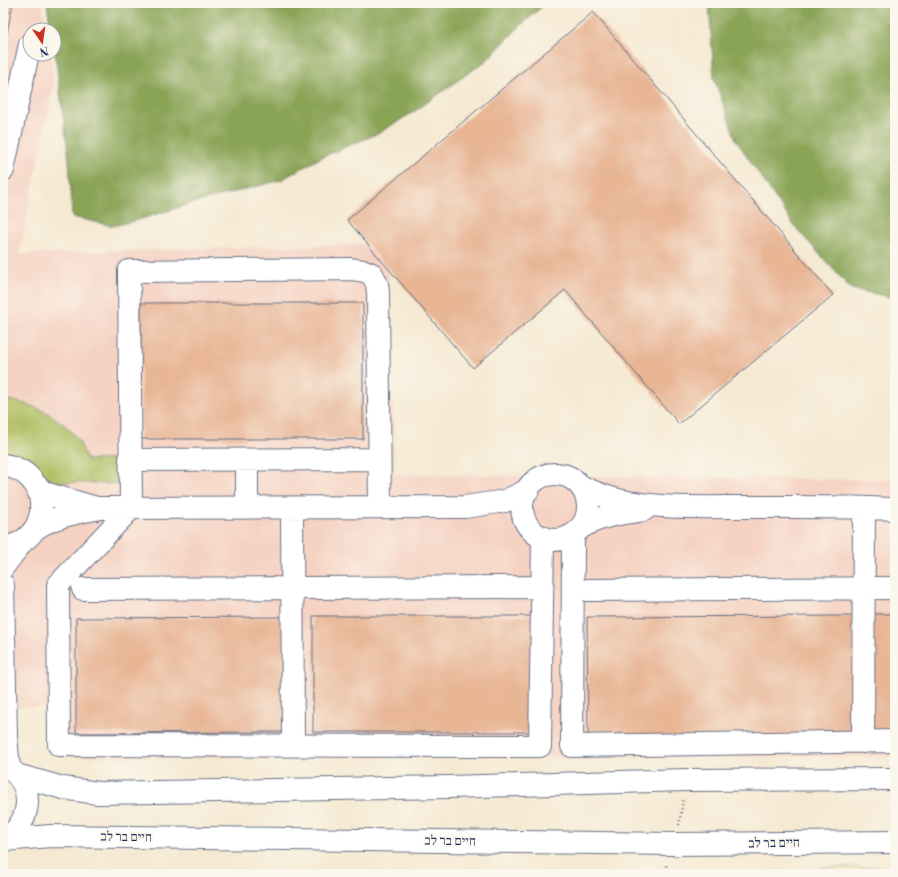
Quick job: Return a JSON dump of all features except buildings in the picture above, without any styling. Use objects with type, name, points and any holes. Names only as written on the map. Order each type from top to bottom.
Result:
[{"type":"main road","points":[[3,170],[26,62]]},
{"type":"main road","points":[[380,507],[378,293],[377,284],[372,274],[352,269],[129,271],[131,508],[58,585],[59,745],[540,746],[542,587],[536,533],[525,520],[523,509],[524,499],[528,490],[538,479],[554,474],[568,477],[580,486],[596,493],[617,500],[644,504],[677,506],[895,509]]},
{"type":"main road","points":[[130,460],[379,459]]},
{"type":"main road","points":[[247,460],[247,508]]},
{"type":"main road","points":[[3,465],[22,471],[32,479],[39,490],[42,504],[40,517],[20,540],[3,567]]},
{"type":"main road","points":[[36,485],[48,494],[100,508]]},
{"type":"main road","points":[[580,486],[586,495],[588,505],[586,520],[576,532],[572,746],[895,741]]},
{"type":"main road","points":[[465,507],[505,501],[528,490]]},
{"type":"main road","points":[[20,540],[47,522],[100,508],[465,507],[486,510],[505,516],[523,523],[536,533],[558,540],[599,519],[618,514],[677,506]]},
{"type":"main road","points":[[292,508],[293,745]]},
{"type":"main road","points":[[863,742],[864,508]]},
{"type":"main road","points":[[3,585],[6,737],[10,769],[23,784],[26,794],[26,810],[21,826],[14,834],[4,840]]},
{"type":"main road","points":[[83,589],[542,587]]},
{"type":"main road","points":[[588,590],[895,588]]},
{"type":"main road","points":[[10,769],[63,788],[98,792],[449,787],[686,780],[895,779]]},
{"type":"main road","name":"חיים בר לב","points":[[4,840],[50,836],[675,844],[895,842]]},
{"type":"shaded area","points":[[3,3],[42,3],[45,22],[22,22],[22,62],[51,62],[54,85],[19,254],[365,244],[388,264],[395,474],[895,480],[895,756],[58,757],[44,707],[3,707]]},
{"type":"green space","points":[[47,3],[546,3],[517,29],[487,60],[415,111],[379,133],[322,157],[281,180],[113,226],[72,217],[69,160],[56,62],[62,62],[62,22],[50,22]]},
{"type":"green space","points":[[709,3],[895,3],[895,298],[851,289],[795,227],[736,140],[714,78]]},
{"type":"green space","points":[[3,399],[35,407],[54,417],[71,431],[78,440],[87,460],[123,459],[123,484],[54,482],[42,476],[12,454],[3,452]]},
{"type":"sand","points":[[821,867],[895,868],[895,874],[822,874]]}]
